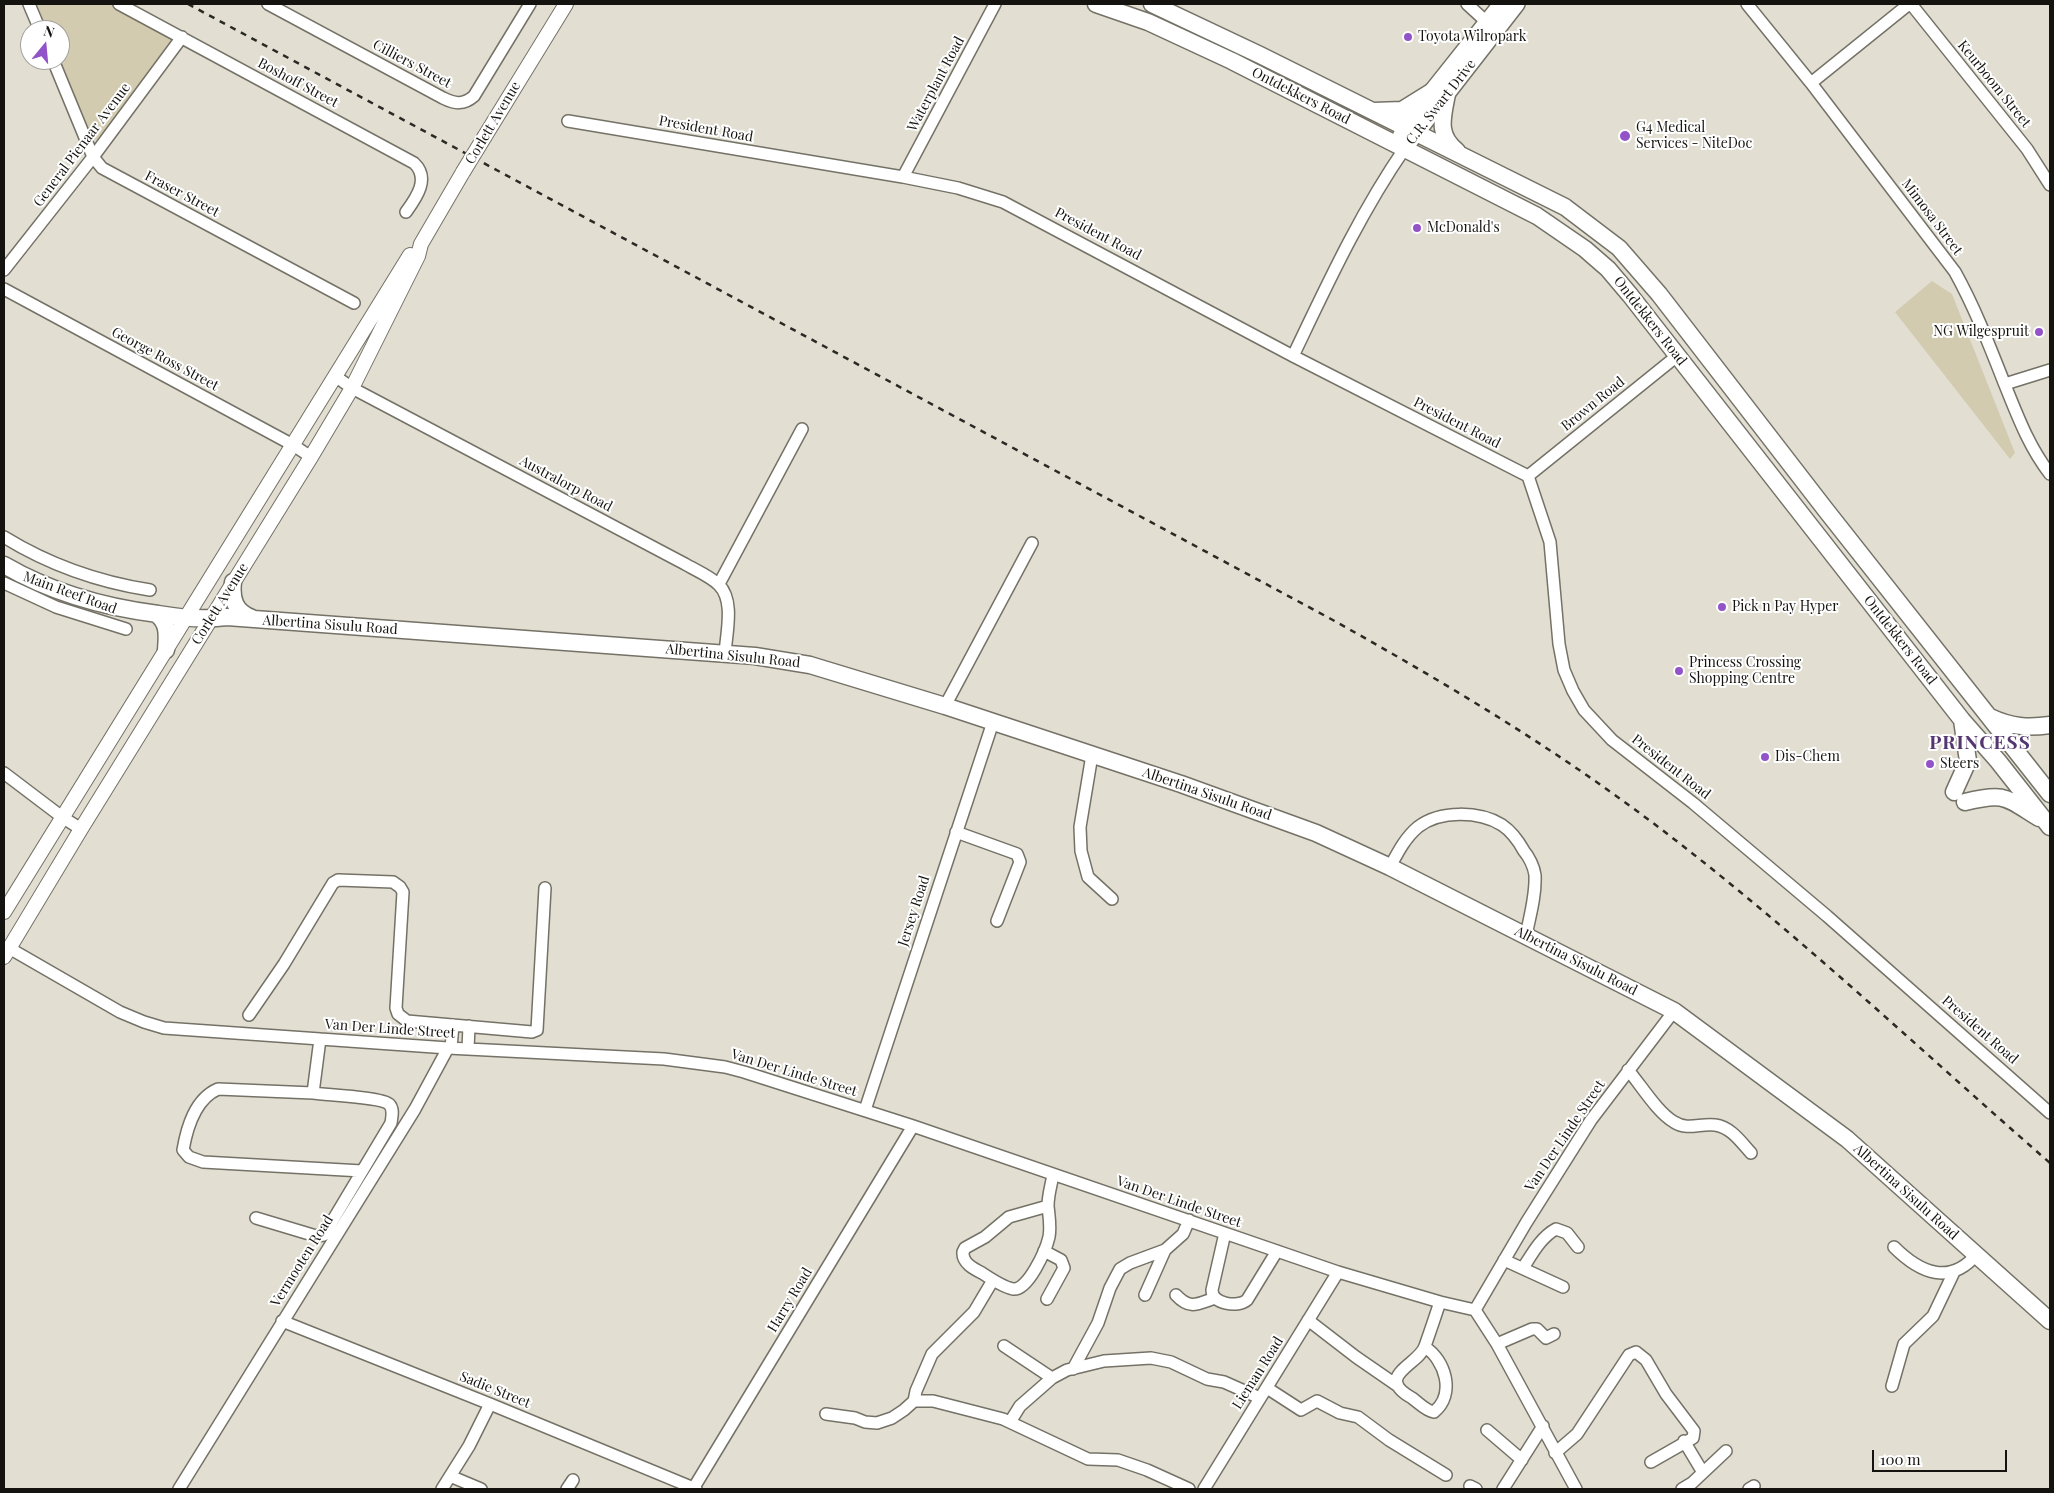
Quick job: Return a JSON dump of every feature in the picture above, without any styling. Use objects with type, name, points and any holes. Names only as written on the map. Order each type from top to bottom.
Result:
[{"type":"main road","name":"Ontdekkers Road","points":[[1096,4],[1177,35],[1401,146],[1537,216],[1586,249],[1608,269],[1962,720],[2002,765],[2049,825]]},
{"type":"main road","name":"Ontdekkers Road","points":[[1152,4],[1565,207],[1619,248],[1640,270],[1825,510],[2050,794]]},
{"type":"main road","name":"C.R. Swart Drive","points":[[1411,131],[1447,94],[1491,27],[1501,4]]},
{"type":"main road","name":"C.R. Swart Drive","points":[[1401,146],[1431,92],[1491,27],[1517,4]]},
{"type":"main road","points":[[1370,110],[1385,112],[1402,110],[1431,92]]},
{"type":"main road","points":[[1447,94],[1443,116],[1443,133],[1446,140],[1471,161]]},
{"type":"main road","name":"Albertina Sisulu Road","points":[[4,558],[26,570],[82,592],[114,600],[188,613],[755,656],[810,665],[945,706],[1316,833],[1390,867],[1674,1011],[1847,1139],[2050,1321]]},
{"type":"main road","name":"Albertina Sisulu Road","points":[[4,565],[51,588],[84,600],[156,614],[188,613]]},
{"type":"main road","points":[[233,582],[232,594],[236,606],[245,616],[256,619]]},
{"type":"main road","points":[[156,614],[165,623],[167,631],[166,650]]},
{"type":"main road","points":[[1988,716],[2001,722],[2018,726],[2050,725]]},
{"type":"main road","points":[[1962,720],[1968,761],[1960,797],[1999,796],[2008,799],[2049,825]]},
{"type":"street","points":[[29,4],[36,20]]},
{"type":"street","name":"Boshoff Street","points":[[119,4],[414,163],[421,170],[422,180],[415,199],[406,212]]},
{"type":"street","name":"Cilliers Street","points":[[268,4],[443,98],[461,103],[474,96],[530,4]]},
{"type":"street","name":"Corlett Avenue","points":[[6,951],[80,829],[217,616],[233,582],[352,388],[418,256],[421,244],[566,4]]},
{"type":"street","name":"Waterplant Road","points":[[903,177],[996,4]]},
{"type":"street","points":[[1467,4],[1491,27]]},
{"type":"street","name":"Mimosa Street","points":[[1747,4],[1811,84],[1955,272],[1973,307],[2031,447],[2050,474]]},
{"type":"street","points":[[1811,84],[1910,4]]},
{"type":"street","name":"Keurboom Street","points":[[1910,4],[2027,149],[2050,185]]},
{"type":"street","name":"General Pienaar Avenue","points":[[4,270],[93,157],[182,38]]},
{"type":"street","name":"Fraser Street","points":[[56,70],[96,163],[354,303]]},
{"type":"street","name":"President Road","points":[[568,121],[903,177],[958,188],[1003,202],[1293,356],[1528,476],[1550,542],[1559,644],[1564,670],[1572,691],[1584,710],[1612,740],[1693,802],[1827,916],[2050,1113]]},
{"type":"street","name":"C.R. Swart Drive","points":[[1293,356],[1340,258],[1401,146]]},
{"type":"street","name":"Corlett Avenue","points":[[4,912],[411,253],[421,244]]},
{"type":"street","name":"George Ross Street","points":[[4,288],[293,445],[311,457]]},
{"type":"street","name":"Brown Road","points":[[1528,476],[1677,356]]},
{"type":"street","points":[[2005,384],[2050,370]]},
{"type":"street","name":"Australorp Road","points":[[335,376],[352,388],[685,564],[719,584]]},
{"type":"street","points":[[725,654],[728,605],[719,584],[802,428]]},
{"type":"street","name":"Main Reef Road","points":[[4,537],[55,564],[102,579],[150,590]]},
{"type":"street","points":[[945,706],[1032,543]]},
{"type":"street","name":"Main Reef Road","points":[[4,583],[56,607],[126,629]]},
{"type":"street","name":"Jersey Road","points":[[865,1110],[993,722]]},
{"type":"street","points":[[1092,755],[1080,827],[1081,851],[1088,877],[1112,898]]},
{"type":"street","points":[[4,773],[62,818],[80,829]]},
{"type":"street","points":[[1390,867],[1403,843],[1420,826],[1443,816],[1464,814],[1482,817],[1502,826],[1517,840],[1529,857],[1535,874],[1533,900],[1526,935]]},
{"type":"street","points":[[956,832],[1017,854],[1020,862],[997,921]]},
{"type":"street","points":[[249,1015],[284,964],[333,883],[338,880],[393,882],[403,892],[396,1008],[398,1014],[408,1021],[532,1032],[536,1030],[545,888]]},
{"type":"street","name":"Van Der Linde Street","points":[[6,951],[120,1012],[156,1026],[450,1048],[664,1059],[744,1072],[913,1126],[1338,1272],[1440,1302],[1475,1310],[1591,1120],[1674,1011]]},
{"type":"street","points":[[450,1048],[453,1025]]},
{"type":"street","points":[[468,1049],[469,1026]]},
{"type":"street","points":[[313,1093],[320,1039]]},
{"type":"street","name":"Vermooten Road","points":[[179,1489],[450,1048]]},
{"type":"street","points":[[1628,1070],[1661,1110],[1674,1122],[1690,1128],[1705,1124],[1717,1125],[1729,1130],[1752,1153]]},
{"type":"street","points":[[256,1218],[319,1237],[324,1235],[391,1123],[392,1108],[382,1100],[313,1093],[218,1089],[211,1092],[196,1110],[186,1131],[184,1150],[189,1157],[203,1162],[362,1171]]},
{"type":"street","name":"Harry Road","points":[[694,1489],[913,1126]]},
{"type":"street","points":[[1048,1206],[1008,1217],[985,1236],[965,1248],[962,1256],[967,1263],[993,1280],[1013,1288],[1024,1286],[1044,1252],[1049,1236],[1048,1206],[1053,1175]]},
{"type":"street","points":[[1073,1368],[1098,1323],[1105,1301],[1120,1269],[1130,1263],[1165,1250],[1183,1234],[1189,1220]]},
{"type":"street","points":[[1523,1268],[1540,1243],[1550,1232],[1556,1229],[1567,1233],[1578,1247]]},
{"type":"street","points":[[1215,1298],[1212,1295],[1212,1290],[1225,1233]]},
{"type":"street","points":[[1894,1247],[1906,1258],[1925,1270],[1937,1273],[1954,1272],[1965,1267],[1977,1254]]},
{"type":"street","points":[[1145,1295],[1165,1250]]},
{"type":"street","points":[[1176,1295],[1184,1304],[1191,1305],[1215,1298],[1234,1305],[1242,1305],[1278,1251]]},
{"type":"street","points":[[1044,1252],[1061,1260],[1064,1268],[1047,1299]]},
{"type":"street","points":[[1504,1260],[1563,1286]]},
{"type":"street","name":"Lieman Road","points":[[1204,1489],[1338,1272]]},
{"type":"street","points":[[1892,1386],[1904,1344],[1933,1316],[1954,1272]]},
{"type":"street","points":[[826,1414],[877,1423],[892,1418],[914,1401],[916,1391],[932,1354],[974,1312],[993,1280]]},
{"type":"street","points":[[1425,1346],[1445,1371],[1445,1397],[1439,1408],[1434,1412],[1427,1410],[1402,1393],[1397,1380],[1400,1373],[1425,1346],[1440,1302]]},
{"type":"street","points":[[1475,1310],[1498,1344],[1576,1489]]},
{"type":"street","points":[[1308,1320],[1398,1386]]},
{"type":"street","name":"Sadie Street","points":[[282,1321],[490,1404],[694,1489]]},
{"type":"street","points":[[1498,1344],[1526,1330],[1537,1329],[1546,1338],[1554,1334]]},
{"type":"street","points":[[1004,1346],[1052,1378]]},
{"type":"street","points":[[1555,1453],[1577,1434],[1629,1355],[1634,1352],[1640,1354],[1646,1360],[1666,1394],[1694,1432],[1692,1438],[1650,1462]]},
{"type":"street","points":[[1010,1422],[1020,1406],[1052,1378],[1073,1368],[1104,1361],[1151,1358],[1171,1362],[1207,1379],[1264,1393],[1301,1410],[1317,1401],[1340,1413],[1358,1417],[1389,1440],[1446,1475]]},
{"type":"street","points":[[914,1401],[945,1404],[1003,1418],[1088,1458],[1118,1460],[1148,1470],[1189,1489]]},
{"type":"street","points":[[442,1489],[490,1404]]},
{"type":"street","points":[[1503,1489],[1543,1426]]},
{"type":"street","points":[[1487,1430],[1522,1460]]},
{"type":"street","points":[[1684,1441],[1702,1472]]},
{"type":"street","points":[[1682,1489],[1692,1483],[1726,1451]]},
{"type":"street","points":[[450,1476],[481,1489]]},
{"type":"shaded area","points":[[36,4],[114,4],[174,39],[171,46],[101,139],[94,140],[63,70],[70,70],[70,20],[43,20]]},
{"type":"shaded area","points":[[1932,281],[1952,294],[2015,453],[2010,459],[1895,312]]},
{"type":"railway","points":[[188,4],[1331,619],[1495,715],[1575,767],[1705,863],[1805,947],[2050,1163]]},
{"type":"place","name":"Toyota Wilropark","points":[[1408,37]]},
{"type":"place","name":"G4 Medical Services - NiteDoc","points":[[1625,136]]},
{"type":"place","name":"McDonald's","points":[[1417,228]]},
{"type":"place","name":"NG Wilgespruit","points":[[2039,332]]},
{"type":"place","name":"Pick n Pay Hyper","points":[[1722,607]]},
{"type":"place","name":"Princess Crossing Shopping Centre","points":[[1679,671]]},
{"type":"place","name":"Dis-Chem","points":[[1765,757]]},
{"type":"place","name":"Steers","points":[[1930,764]]},
{"type":"district","name":"PRINCESS","points":[[1980,743]]}]
